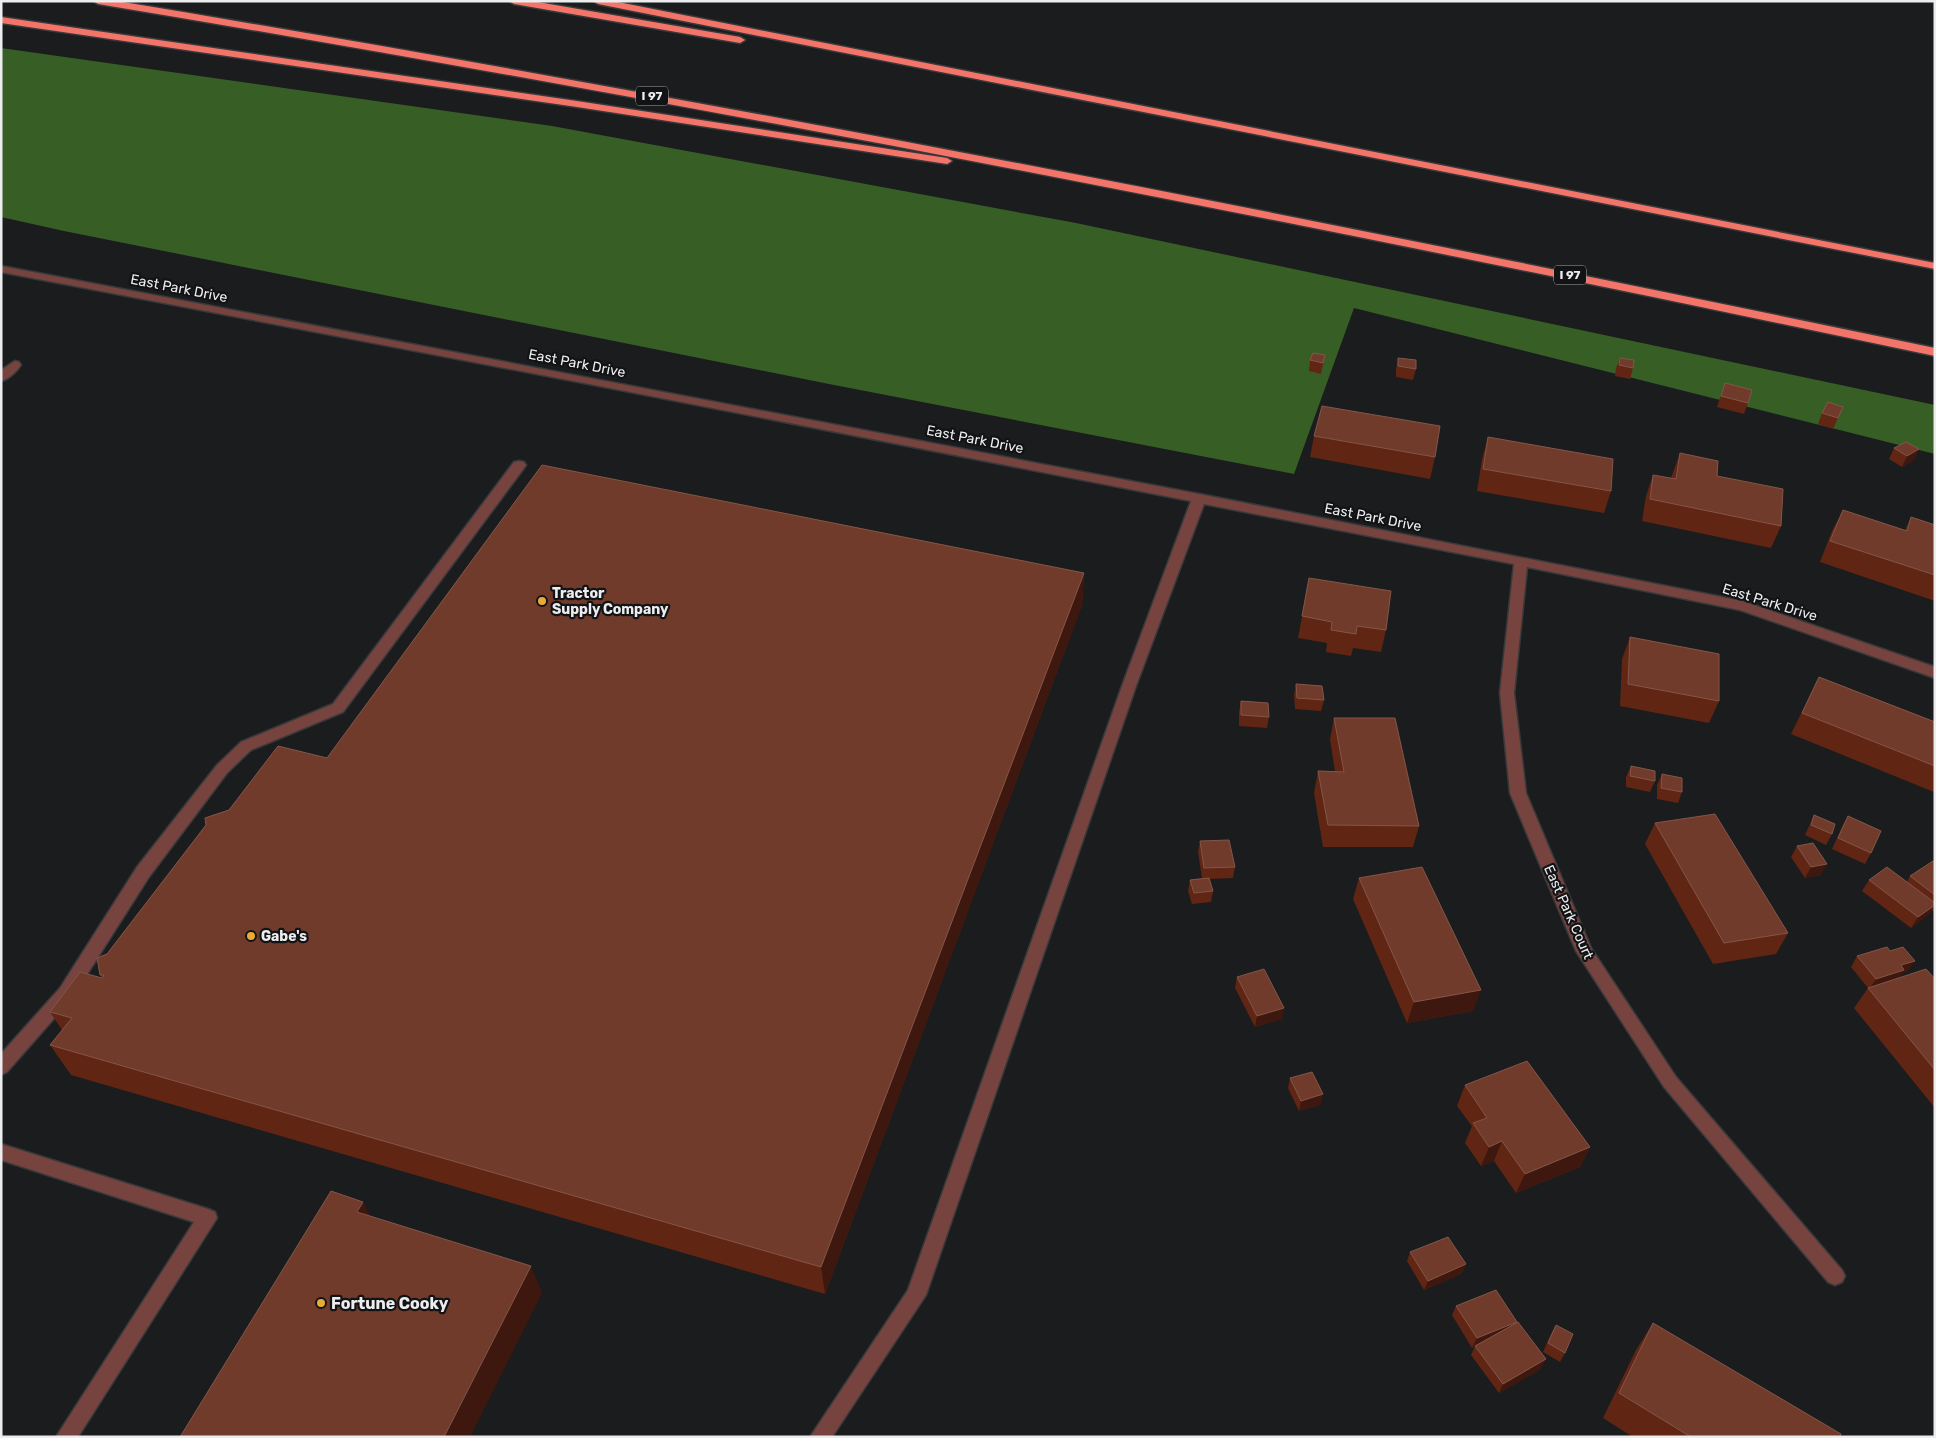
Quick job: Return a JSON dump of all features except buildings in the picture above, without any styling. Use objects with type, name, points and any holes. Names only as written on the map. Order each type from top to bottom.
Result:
[{"type":"highway","name":"I 97","points":[[98,1],[734,110],[1205,201],[1548,270],[1935,352]]},
{"type":"highway","points":[[514,1],[1253,131]]},
{"type":"highway","points":[[598,1],[1935,266]]},
{"type":"highway","points":[[1,20],[568,102],[1205,201]]},
{"type":"street","name":"East Park Drive","points":[[1,269],[575,377],[1742,606],[1935,673]]},
{"type":"street","points":[[1,362],[15,365],[1,377]]},
{"type":"street","points":[[1,1067],[66,993],[143,872],[222,769],[246,746],[338,708],[519,466]]},
{"type":"street","points":[[820,1437],[916,1295],[1129,686],[1199,498]]},
{"type":"street","name":"East Park Court","points":[[1520,561],[1507,693],[1518,793],[1584,951],[1670,1082],[1835,1276]]},
{"type":"street","points":[[1,1152],[208,1218],[66,1437]]},
{"type":"green space","points":[[1,48],[552,126],[1076,223],[1935,405],[1935,454],[1354,308],[1294,474],[829,384],[64,231],[1,217]]},
{"type":"place","name":"Tractor Supply Company","points":[[542,601]]},
{"type":"place","name":"Gabe's","points":[[251,936]]},
{"type":"place","name":"Fortune Cooky","points":[[321,1303]]}]
